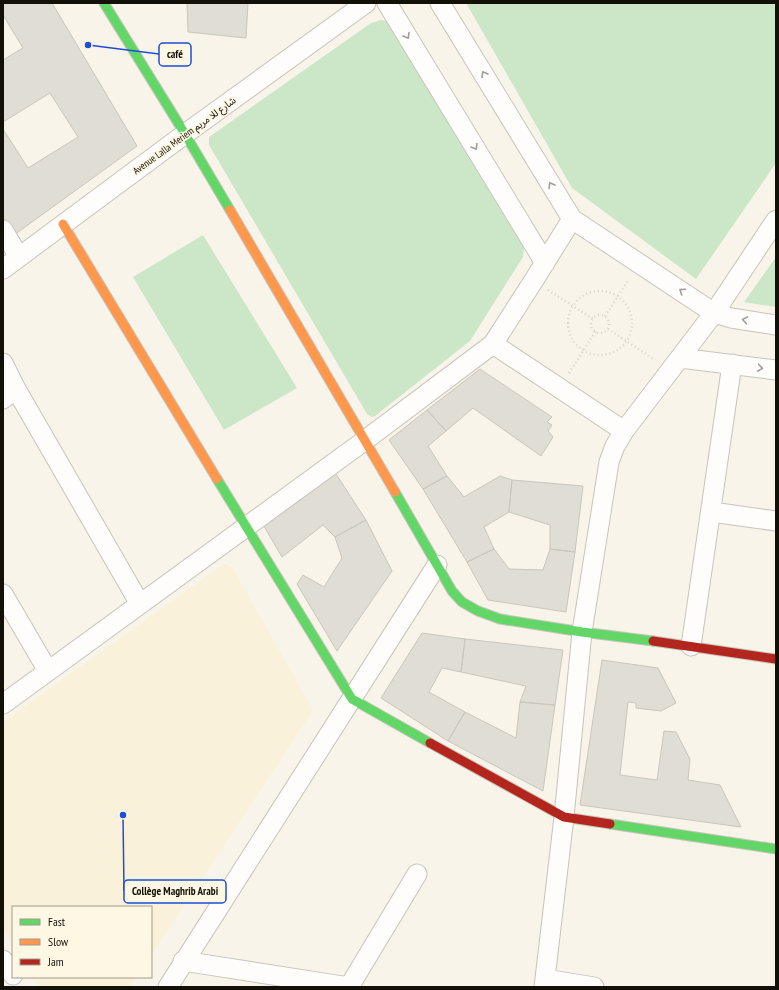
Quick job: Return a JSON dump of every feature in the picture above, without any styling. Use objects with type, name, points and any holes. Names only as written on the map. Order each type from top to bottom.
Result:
[{"type":"street","points":[[104,3],[254,249],[452,591],[462,602],[478,611],[500,619],[776,659]]},
{"type":"street","name":"Avenue Lalla Meriem شارع للا مريم","points":[[3,269],[185,134],[366,3]]},
{"type":"street","points":[[387,3],[545,263]]},
{"type":"street","points":[[440,3],[572,218],[714,313],[731,318],[776,325]]},
{"type":"street","points":[[3,704],[364,441],[493,344],[572,218]]},
{"type":"street","points":[[594,987],[544,983],[564,817],[582,632],[609,462],[615,446],[624,431],[714,313],[776,220]]},
{"type":"street","points":[[63,224],[352,699],[564,817],[776,849]]},
{"type":"street","points":[[3,230],[19,257]]},
{"type":"street","points":[[493,344],[624,431]]},
{"type":"street","points":[[3,363],[10,394],[140,604]]},
{"type":"street","points":[[675,364],[732,364],[776,370]]},
{"type":"street","points":[[691,646],[712,512],[732,364]]},
{"type":"street","points":[[712,512],[776,521]]},
{"type":"street","points":[[168,987],[183,961],[437,565]]},
{"type":"street","points":[[3,594],[48,671]]},
{"type":"street","points":[[183,961],[349,987],[417,874]]},
{"type":"street","points":[[3,960],[12,973]]},
{"type":"street","points":[[15,978],[21,987]]},
{"type":"path","points":[[605,316],[639,263]]},
{"type":"path","points":[[534,280],[593,319]]},
{"type":"path","points":[[602,291],[618,297],[627,307],[632,321],[632,328],[627,341],[615,352],[607,354],[591,354],[584,350],[574,340],[569,327],[570,313],[579,300],[594,292],[602,291]]},
{"type":"path","points":[[598,315],[605,316],[609,322],[608,329],[602,332],[596,331],[592,326],[593,319],[598,315]]},
{"type":"path","points":[[608,329],[627,341],[675,364]]},
{"type":"path","points":[[559,388],[596,331]]},
{"type":"shaded area","points":[[224,564],[232,567],[313,710],[152,954],[152,906],[12,906],[12,942],[3,927],[3,722]]},
{"type":"shaded area","points":[[34,978],[136,978],[130,987],[39,987]]},
{"type":"green space","points":[[466,3],[776,3],[776,163],[696,279],[572,188]]},
{"type":"green space","points":[[381,20],[388,21],[521,240],[524,248],[523,257],[470,341],[372,417],[367,414],[209,145],[209,137],[371,23]]},
{"type":"green space","points":[[203,235],[297,388],[224,430],[133,277]]},
{"type":"green space","points":[[776,257],[776,307],[744,302]]},
{"type":"building","points":[[3,3],[52,3],[137,146],[14,235],[3,217],[3,129],[28,168],[78,137],[50,93],[3,122],[3,60],[23,48],[3,15]]},
{"type":"building","points":[[187,3],[248,3],[246,38],[188,32]]},
{"type":"building","points":[[480,369],[552,417],[547,422],[552,425],[548,431],[553,437],[541,456],[473,408],[446,431],[427,410]]},
{"type":"building","points":[[427,410],[446,431],[428,446],[447,476],[423,489],[389,440]]},
{"type":"building","points":[[334,471],[366,520],[335,537],[323,525],[282,557],[261,521]]},
{"type":"building","points":[[447,476],[464,497],[500,476],[512,480],[509,512],[484,527],[494,549],[467,562],[423,489]]},
{"type":"building","points":[[512,480],[583,486],[575,552],[550,549],[550,525],[509,512]]},
{"type":"building","points":[[366,520],[392,571],[337,651],[297,584],[303,575],[324,587],[342,558],[335,537]]},
{"type":"building","points":[[494,549],[509,569],[543,570],[550,549],[575,552],[566,612],[488,600],[467,562]]},
{"type":"building","points":[[422,633],[465,639],[461,672],[442,668],[429,692],[465,712],[448,741],[381,698]]},
{"type":"building","points":[[465,639],[563,650],[555,705],[520,702],[526,686],[461,672]]},
{"type":"building","points":[[602,660],[658,668],[676,703],[661,711],[636,708],[636,703],[628,702],[620,775],[657,780],[664,731],[676,732],[690,759],[688,780],[720,785],[741,827],[580,805]]},
{"type":"building","points":[[520,702],[555,705],[543,791],[448,741],[465,712],[516,738]]},
{"type":"traffic: fast","points":[[104,3],[230,210]]},
{"type":"traffic: fast","points":[[217,479],[352,699],[430,743]]},
{"type":"traffic: fast","points":[[395,492],[452,591],[462,602],[478,611],[500,619],[653,641]]},
{"type":"traffic: fast","points":[[610,824],[776,849]]},
{"type":"traffic: slow","points":[[230,210],[395,492]]},
{"type":"traffic: slow","points":[[63,224],[217,479]]},
{"type":"traffic: jam","points":[[653,641],[776,659]]},
{"type":"traffic: jam","points":[[430,743],[564,817],[610,824]]},
{"type":"place","name":"café","points":[[88,45]]},
{"type":"place","name":"Collège Maghrib Arabi","points":[[123,815]]}]
